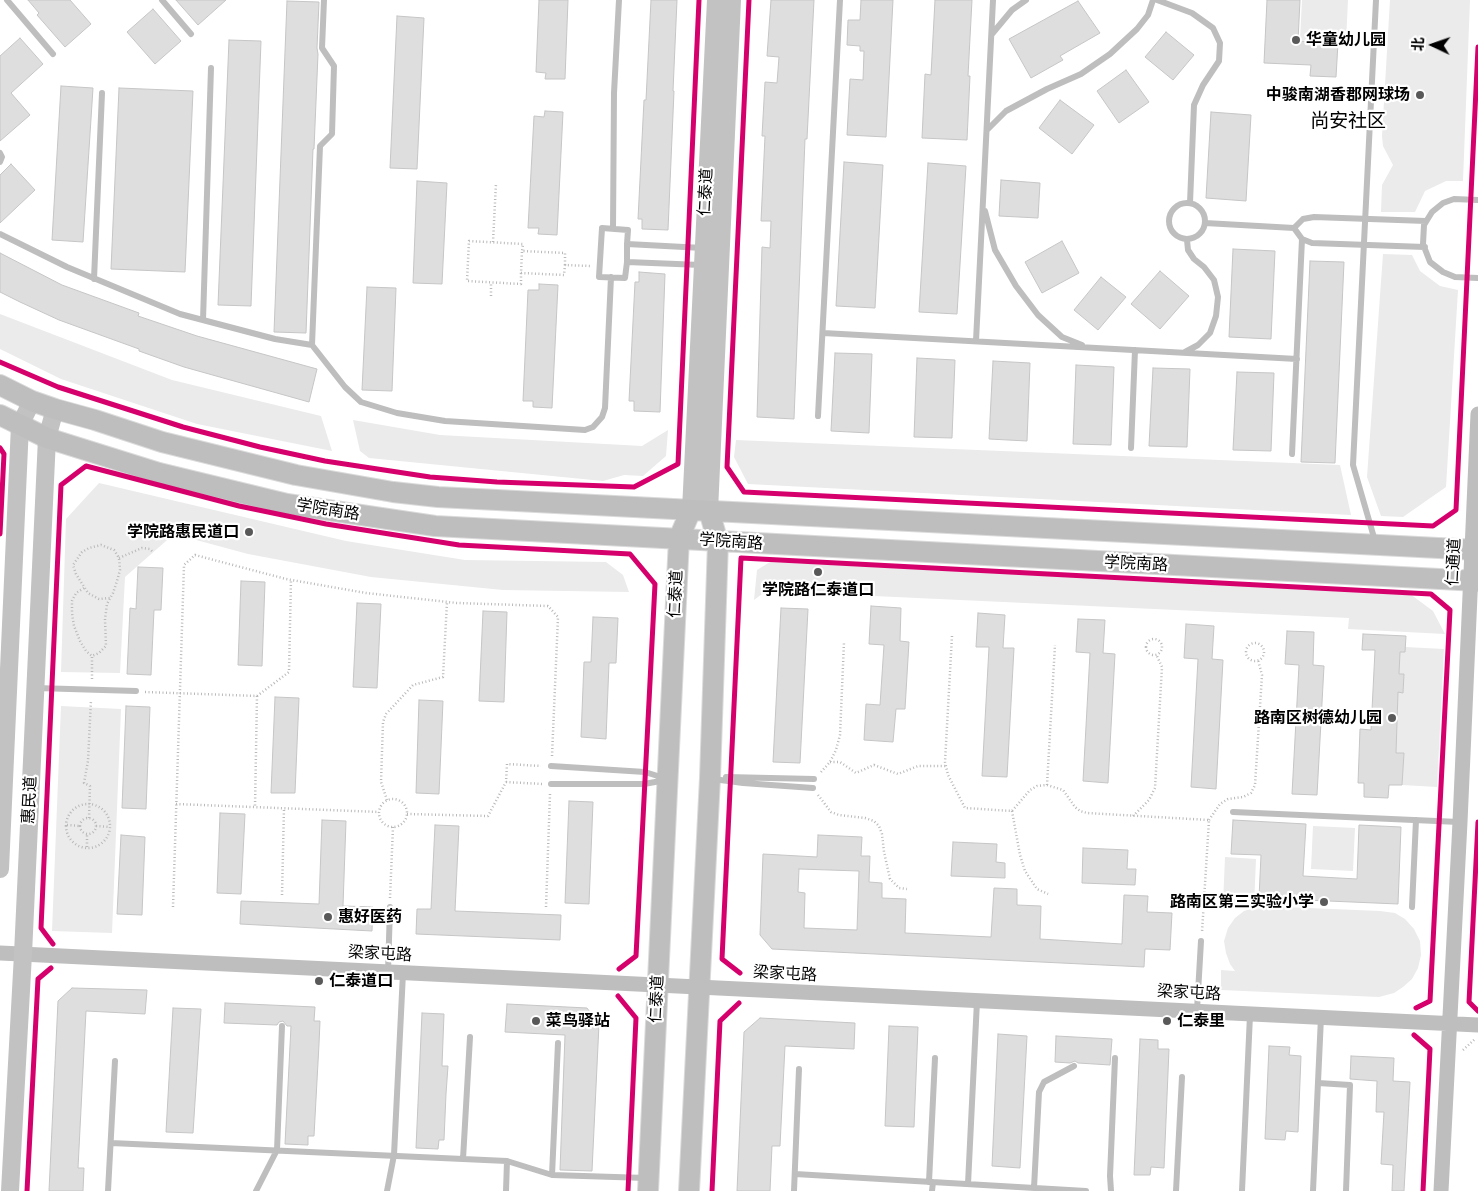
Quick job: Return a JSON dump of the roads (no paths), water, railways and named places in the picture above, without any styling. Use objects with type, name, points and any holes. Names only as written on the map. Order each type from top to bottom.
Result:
[{"type":"main road","name":"仁泰道","points":[[689,1191],[710,778],[718,542],[700,510],[703,257],[716,0]]},
{"type":"main road","name":"仁泰道","points":[[648,1185],[679,538],[700,510],[732,0]]},
{"type":"main road","name":"学院南路","points":[[0,385],[32,401],[56,410],[95,420],[162,442],[296,476],[393,492],[438,497],[1475,550]]},
{"type":"main road","name":"惠民道","points":[[0,869],[20,425],[32,401]]},
{"type":"main road","name":"惠民道","points":[[10,1191],[47,438],[56,410]]},
{"type":"main road","name":"学院南路","points":[[0,415],[47,438],[169,475],[287,504],[384,520],[435,526],[1474,581]]},
{"type":"street","name":"仁通道","points":[[1441,1191],[1460,822],[1473,624],[1478,414]]},
{"type":"street","name":"梁家屯路","points":[[0,953],[1478,1025]]},
{"type":"lane","points":[[7,0],[53,54]]},
{"type":"lane","points":[[162,0],[191,34]]},
{"type":"lane","points":[[324,0],[322,48],[334,66],[332,134],[320,146],[312,345],[344,387],[362,402],[396,414],[445,421],[585,430],[593,426],[602,417],[605,408],[611,277]]},
{"type":"lane","points":[[613,229],[614,93],[618,0]]},
{"type":"lane","points":[[818,416],[840,0]]},
{"type":"lane","points":[[976,341],[993,0]]},
{"type":"lane","points":[[992,34],[1012,10],[1026,0]]},
{"type":"lane","points":[[987,130],[1006,111],[1047,89],[1081,74],[1110,54],[1137,29],[1148,15],[1155,0],[1192,13],[1214,28],[1220,43],[1219,61],[1203,85],[1194,105],[1190,203]]},
{"type":"lane","points":[[1376,0],[1353,465],[1376,545]]},
{"type":"lane","points":[[203,320],[211,68]]},
{"type":"lane","points":[[94,278],[102,93]]},
{"type":"lane","points":[[0,153],[2,157],[0,162]]},
{"type":"lane","points":[[1478,200],[1454,199],[1443,203],[1432,212],[1424,225],[1425,247],[1430,262],[1443,272],[1454,277],[1478,278]]},
{"type":"lane","points":[[983,203],[995,250],[1016,286],[1038,315],[1062,337],[1088,347]]},
{"type":"lane","points":[[1190,203],[1200,208],[1204,214],[1205,223],[1203,231],[1198,236],[1187,240],[1171,232],[1168,220],[1173,209],[1178,205],[1190,203]]},
{"type":"lane","points":[[1205,223],[1294,228],[1303,219],[1314,217],[1426,222]]},
{"type":"lane","points":[[602,228],[613,229],[628,230],[625,278],[599,277],[602,228]]},
{"type":"lane","points":[[1294,228],[1302,239],[1312,243],[1425,247]]},
{"type":"lane","points":[[0,234],[94,278],[180,314],[275,339],[312,345]]},
{"type":"lane","points":[[1292,454],[1302,239]]},
{"type":"lane","points":[[1184,352],[1198,345],[1210,333],[1216,316],[1218,297],[1214,280],[1204,267],[1194,259],[1188,250],[1187,240]]},
{"type":"lane","points":[[628,244],[703,257]]},
{"type":"lane","points":[[627,262],[703,257]]},
{"type":"lane","points":[[823,333],[1297,359]]},
{"type":"lane","points":[[1131,448],[1135,350]]},
{"type":"lane","points":[[35,688],[136,692]]},
{"type":"lane","points":[[552,766],[645,772],[667,780]]},
{"type":"lane","points":[[710,778],[814,779]]},
{"type":"lane","points":[[710,778],[743,783],[813,788]]},
{"type":"lane","points":[[551,784],[644,784],[667,780]]},
{"type":"lane","points":[[1233,812],[1460,822]]},
{"type":"lane","points":[[1412,907],[1416,820]]},
{"type":"lane","points":[[388,972],[390,907]]},
{"type":"lane","points":[[1197,1011],[1201,941]]},
{"type":"lane","points":[[387,1191],[394,1156],[403,973]]},
{"type":"lane","points":[[968,1184],[977,1000]]},
{"type":"lane","points":[[1242,1191],[1250,1014]]},
{"type":"lane","points":[[1314,1191],[1321,1018]]},
{"type":"lane","points":[[256,1191],[277,1150],[282,1026]]},
{"type":"lane","points":[[463,1158],[470,1037]]},
{"type":"lane","points":[[552,1175],[558,1044]]},
{"type":"lane","points":[[932,1191],[935,1058]]},
{"type":"lane","points":[[1111,1191],[1115,1058]]},
{"type":"lane","points":[[108,1191],[115,1061]]},
{"type":"lane","points":[[1034,1188],[1039,1092],[1044,1082],[1074,1066]]},
{"type":"lane","points":[[794,1191],[799,1068]]},
{"type":"lane","points":[[1176,1191],[1182,1078]]},
{"type":"lane","points":[[1318,1084],[1350,1085],[1346,1191]]},
{"type":"lane","points":[[111,1143],[507,1161],[552,1175],[648,1185]]},
{"type":"lane","points":[[506,1191],[507,1161]]},
{"type":"lane","points":[[795,1174],[1086,1191]]},
{"type":"place","name":"华童幼儿园","points":[[1296,40]]},
{"type":"place","name":"中骏南湖香郡网球场","points":[[1420,95]]},
{"type":"place","name":"学院路惠民道口","points":[[249,532]]},
{"type":"place","name":"学院路仁泰道口","points":[[818,572]]},
{"type":"place","name":"路南区树德幼儿园","points":[[1392,718]]},
{"type":"place","name":"路南区第三实验小学","points":[[1324,902]]},
{"type":"place","name":"惠好医药","points":[[328,917]]},
{"type":"place","name":"仁泰道口","points":[[319,981]]},
{"type":"place","name":"菜鸟驿站","points":[[536,1021]]},
{"type":"place","name":"仁泰里","points":[[1167,1021]]},
{"type":"district","name":"尚安社区","points":[[1348,122]]}]
